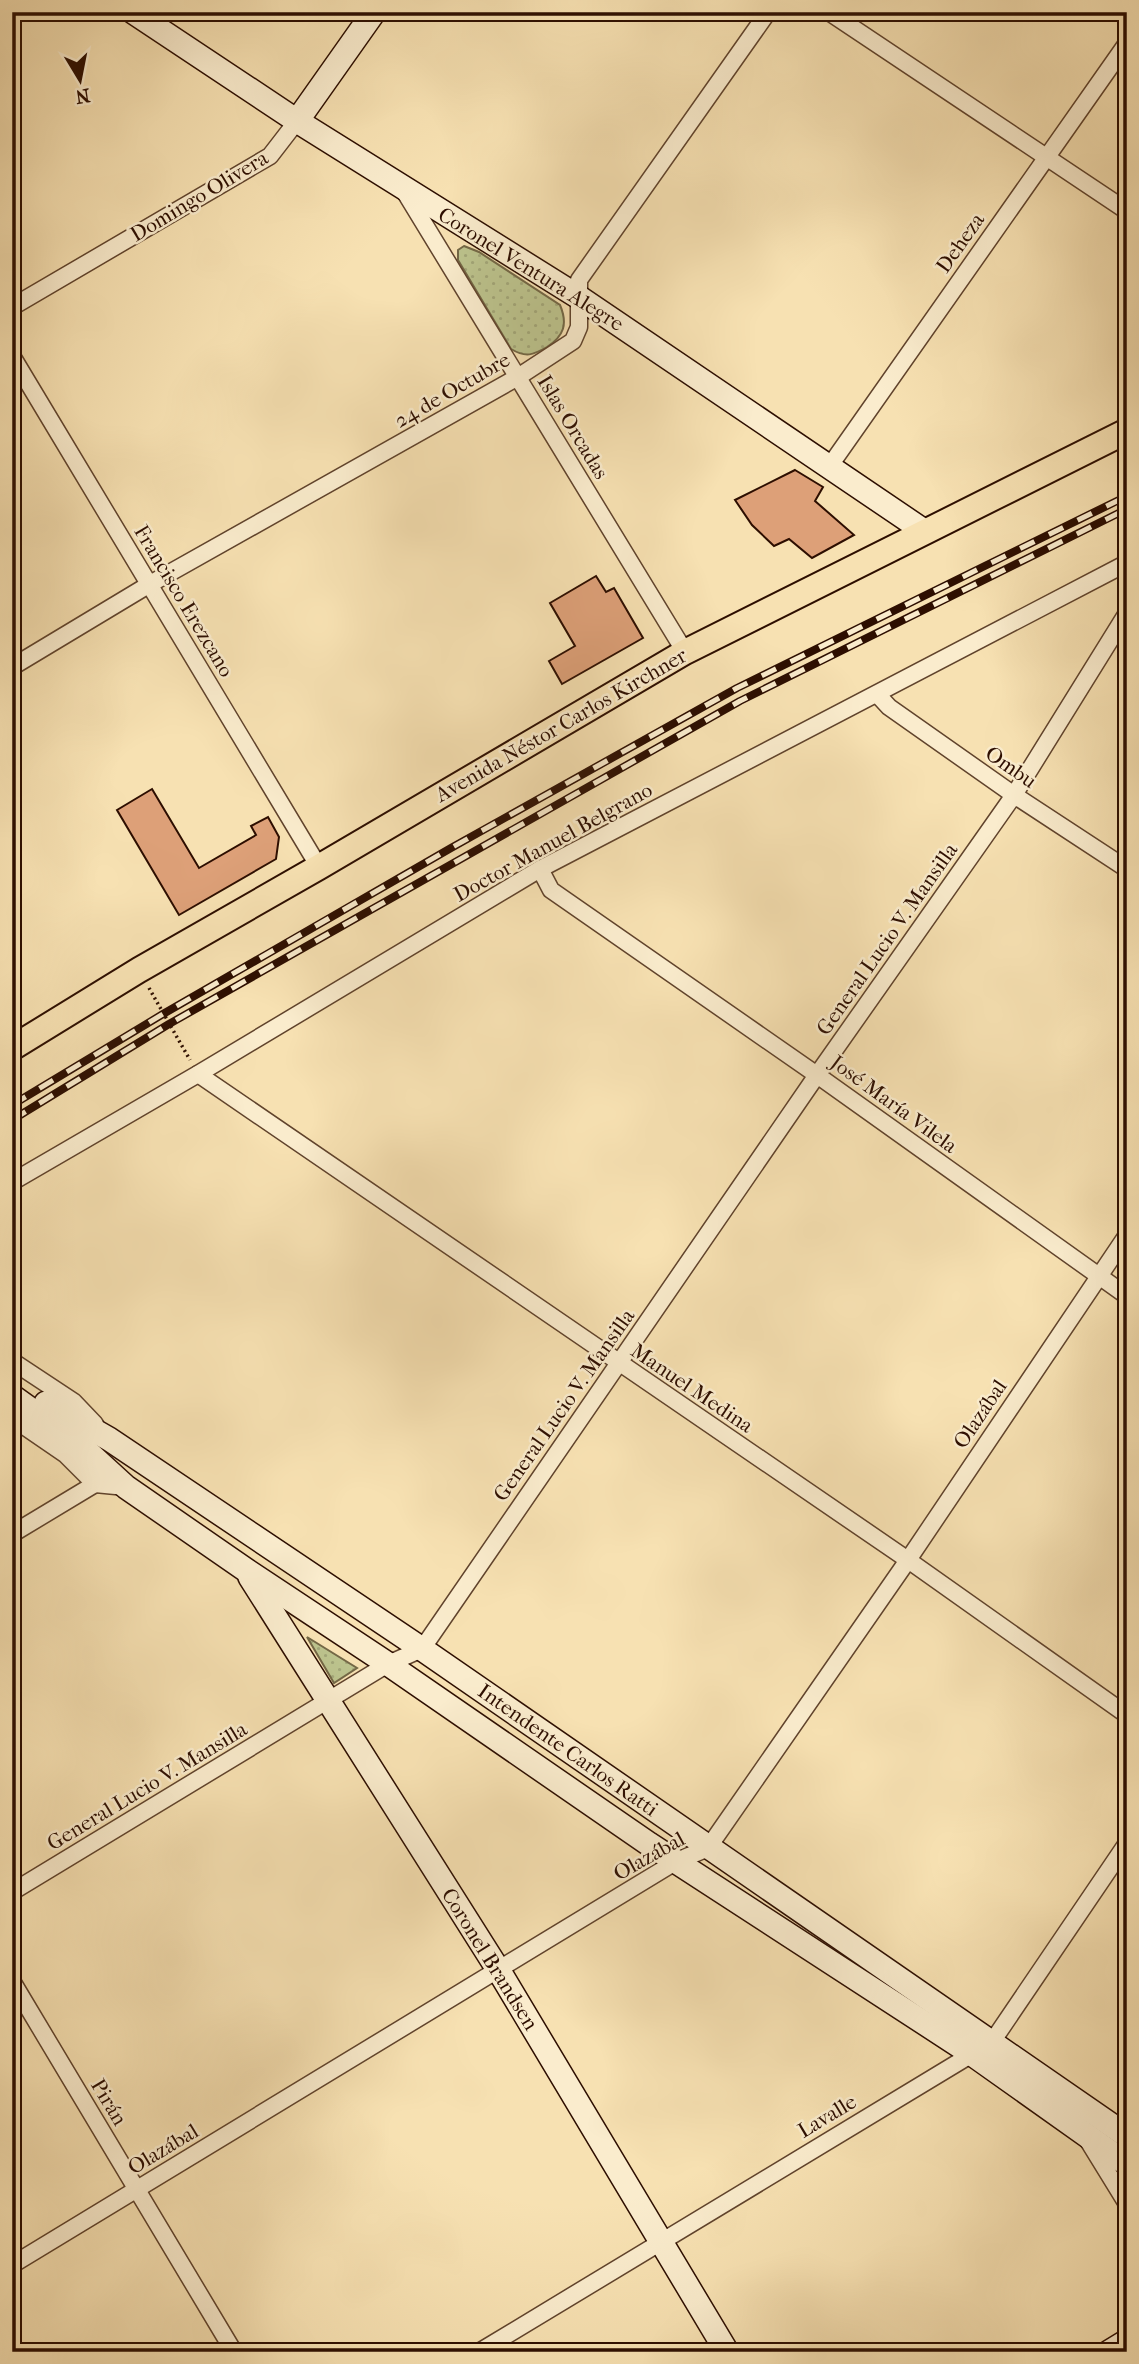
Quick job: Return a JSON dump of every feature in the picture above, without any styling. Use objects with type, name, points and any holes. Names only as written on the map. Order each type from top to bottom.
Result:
[{"type":"main road","name":"Coronel Ventura Alegre","points":[[133,12],[298,121],[577,296],[924,531]]},
{"type":"main road","name":"Domingo Olivera","points":[[298,121],[374,12]]},
{"type":"main road","name":"Avenida Néstor Carlos Kirchner","points":[[12,1048],[139,970],[685,652],[1127,431]]},
{"type":"main road","points":[[12,1381],[109,1439]]},
{"type":"main road","name":"Intendente Carlos Ratti","points":[[12,1396],[79,1444],[125,1486],[246,1570],[677,1861],[972,2054],[1127,2164]]},
{"type":"main road","name":"Intendente Carlos Ratti","points":[[109,1439],[422,1648],[1127,2136]]},
{"type":"main road","name":"Coronel Brandsen","points":[[246,1570],[499,1970],[727,2352]]},
{"type":"main road","points":[[1109,2352],[1127,2341]]},
{"type":"street","name":"24 de Octubre","points":[[12,667],[150,584],[518,377],[573,341],[579,327],[579,280],[768,12]]},
{"type":"street","points":[[829,12],[1127,211]]},
{"type":"street","name":"Deheza","points":[[829,467],[1127,43]]},
{"type":"street","name":"Domingo Olivera","points":[[12,307],[270,156],[298,121]]},
{"type":"street","name":"Islas Orcadas","points":[[402,187],[685,652]]},
{"type":"street","name":"Francisco Erezcano","points":[[12,356],[319,867]]},
{"type":"street","name":"Doctor Manuel Belgrano","points":[[12,1182],[540,869],[1127,563]]},
{"type":"street","name":"General Lucio V. Mansilla","points":[[12,1892],[388,1664],[422,1648],[817,1075],[1014,795],[1127,613]]},
{"type":"street","name":"Ombu","points":[[877,694],[889,707],[1014,795],[1127,869]]},
{"type":"street","name":"José María Vilela","points":[[540,869],[551,890],[1127,1296]]},
{"type":"street","name":"Manuel Medina","points":[[198,1074],[207,1083],[908,1560],[1127,1714]]},
{"type":"street","name":"Olazábal","points":[[12,2264],[677,1861],[708,1848],[908,1560],[1127,1235]]},
{"type":"street","name":"Intendente Carlos Ratti","points":[[12,1361],[74,1402],[109,1439]]},
{"type":"street","points":[[12,1418],[66,1455],[95,1484]]},
{"type":"street","points":[[12,1534],[95,1484],[125,1486]]},
{"type":"street","name":"Lavalle","points":[[479,2352],[992,2042],[1127,1843]]},
{"type":"street","name":"Pirán","points":[[12,1981],[234,2352]]},
{"type":"street","points":[[1084,2134],[1127,2204]]},
{"type":"path","points":[[139,970],[198,1074]]},
{"type":"green space","points":[[464,246],[479,252],[560,305],[564,318],[561,334],[547,347],[533,354],[521,354],[511,349],[458,260],[458,250]]},
{"type":"green space","points":[[307,1637],[357,1668],[334,1683]]},
{"type":"building","points":[[795,470],[823,487],[815,501],[854,535],[812,558],[789,539],[774,546],[752,525],[735,500]]},
{"type":"building","points":[[596,576],[606,592],[614,588],[643,638],[562,684],[549,661],[575,646],[550,603]]},
{"type":"building","points":[[152,789],[199,868],[256,835],[251,826],[268,817],[279,837],[276,859],[179,915],[117,810]]},
{"type":"railway","points":[[12,1105],[163,1014],[451,848],[737,688],[1127,496]]},
{"type":"railway","points":[[12,1120],[169,1024],[740,701],[1127,509]]}]
